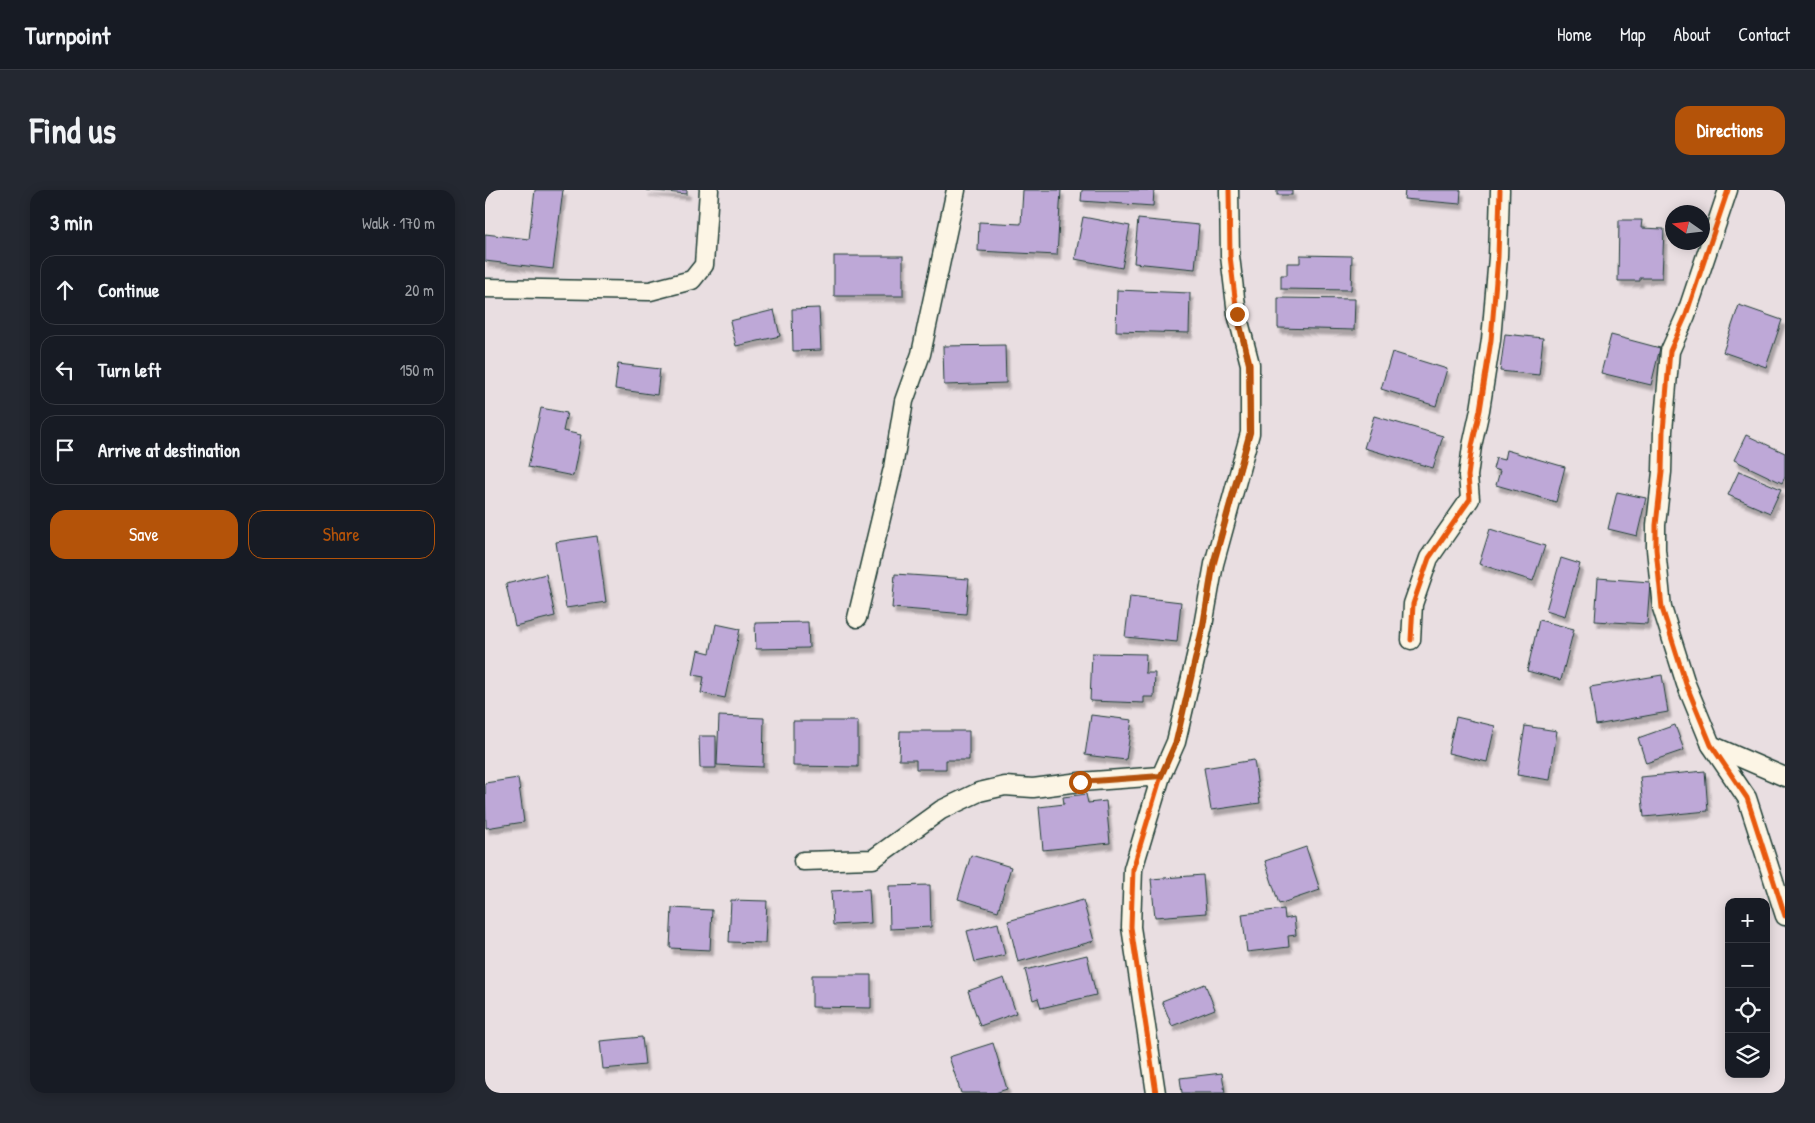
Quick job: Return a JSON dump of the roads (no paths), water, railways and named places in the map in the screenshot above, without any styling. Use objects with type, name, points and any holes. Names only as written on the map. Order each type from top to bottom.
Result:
[{"type":"street","points":[[485,288],[649,291],[692,280],[704,265],[709,190]]},
{"type":"street","points":[[857,618],[893,468],[904,401],[921,354],[956,190]]},
{"type":"street","points":[[1156,1093],[1131,927],[1133,870],[1161,776],[1176,742],[1203,626],[1213,564],[1250,432],[1249,364],[1237,314],[1230,256],[1229,190]]},
{"type":"street","points":[[1411,640],[1413,604],[1429,558],[1470,499],[1468,476],[1471,453],[1491,340],[1498,257],[1500,190]]},
{"type":"street","points":[[1728,190],[1686,315],[1670,351],[1663,431],[1662,472],[1656,525],[1656,549],[1662,608],[1686,684],[1711,745],[1747,798],[1785,916]]},
{"type":"street","points":[[1711,745],[1785,777]]},
{"type":"street","points":[[803,862],[873,859],[941,810],[979,792],[1005,786],[1033,788],[1080,782],[1161,776]]}]
